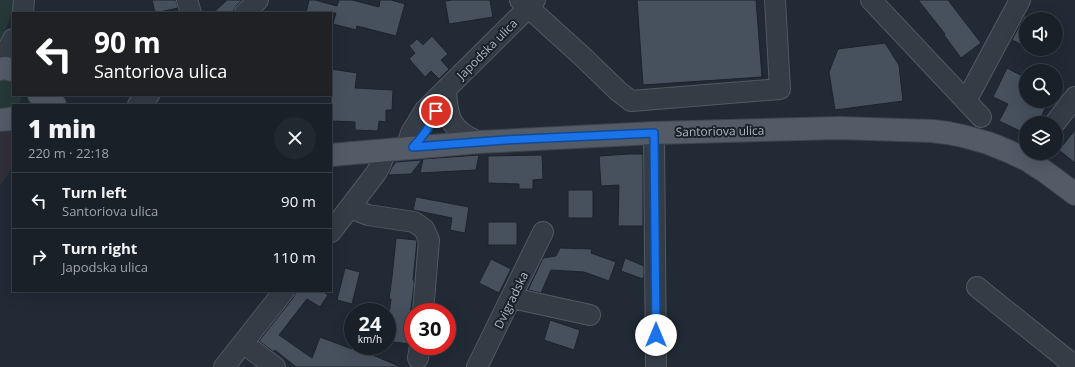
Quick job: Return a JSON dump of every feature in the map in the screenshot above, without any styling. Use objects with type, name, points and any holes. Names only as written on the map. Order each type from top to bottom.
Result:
[{"type":"main road","points":[[0,68],[12,70]]},
{"type":"main road","points":[[41,96],[53,104]]},
{"type":"main road","name":"Santoriova ulica","points":[[332,155],[479,142],[654,133],[846,129],[948,132],[988,143],[1019,154]]},
{"type":"main road","name":"Santoriova ulica","points":[[1033,160],[1047,173],[1075,194]]},
{"type":"street","points":[[23,12],[24,0]]},
{"type":"street","points":[[187,0],[190,12]]},
{"type":"street","points":[[246,12],[258,0]]},
{"type":"street","points":[[528,3],[618,91],[631,100],[780,89],[775,0]]},
{"type":"street","points":[[871,0],[981,117]]},
{"type":"street","points":[[966,101],[1020,0]]},
{"type":"street","name":"Japodska ulica","points":[[442,93],[528,3]]},
{"type":"street","points":[[0,64],[12,41]]},
{"type":"street","points":[[442,93],[453,124],[468,138],[479,142]]},
{"type":"street","points":[[332,231],[380,166],[402,148],[424,135],[431,124],[442,93]]},
{"type":"street","points":[[139,104],[148,96]]},
{"type":"street","points":[[1060,116],[1075,97]]},
{"type":"street","points":[[654,133],[656,367]]},
{"type":"street","points":[[350,208],[368,215],[414,222],[424,229],[429,240],[424,303]]},
{"type":"street","name":"Dvigradska","points":[[477,367],[543,232]]},
{"type":"street","points":[[977,286],[1075,366]]},
{"type":"street","points":[[224,367],[283,292]]},
{"type":"street","points":[[512,298],[590,315]]},
{"type":"street","points":[[242,343],[275,367]]},
{"type":"shaded area","points":[[0,0],[16,0],[0,46]]},
{"type":"shaded area","points":[[4,79],[12,81],[12,96],[22,96],[18,104],[12,104],[12,109],[0,110],[0,80]]},
{"type":"shaded area","points":[[0,127],[12,132],[12,168],[0,186]]},
{"type":"building","points":[[152,0],[176,0],[178,8],[155,12]]},
{"type":"building","points":[[227,0],[242,0],[233,12],[214,12]]},
{"type":"building","points":[[309,0],[315,0],[337,6],[339,0],[352,0],[379,7],[380,0],[391,0],[405,4],[396,36],[357,26],[356,30],[333,24],[336,13],[306,12]]},
{"type":"building","points":[[490,0],[493,17],[449,24],[445,1]]},
{"type":"building","points":[[637,0],[756,0],[762,77],[643,85]]},
{"type":"building","points":[[918,0],[948,0],[981,43],[961,58],[944,35],[945,34]]},
{"type":"building","points":[[1019,26],[1019,44],[1012,40]]},
{"type":"building","points":[[432,36],[448,54],[441,60],[449,69],[439,79],[431,71],[425,77],[409,59],[415,53],[409,46],[417,39],[423,45]]},
{"type":"building","points":[[885,43],[899,65],[903,101],[835,110],[829,72],[838,49]]},
{"type":"building","points":[[1007,68],[1019,74],[1019,108],[1046,108],[1042,116],[1019,116],[1019,131],[999,121],[1008,104],[993,97]]},
{"type":"building","points":[[332,69],[357,73],[355,88],[393,90],[392,110],[386,110],[386,122],[379,121],[378,131],[355,130],[355,122],[332,121]]},
{"type":"building","points":[[1075,130],[1075,163],[1063,153],[1063,145]]},
{"type":"building","points":[[643,154],[643,226],[618,226],[619,185],[601,186],[599,156]]},
{"type":"building","points":[[479,155],[476,170],[420,173],[423,159]]},
{"type":"building","points":[[542,155],[543,179],[533,180],[533,189],[519,189],[519,184],[488,183],[488,156]]},
{"type":"building","points":[[422,160],[411,174],[388,175],[396,162]]},
{"type":"building","points":[[568,190],[593,190],[593,218],[568,218]]},
{"type":"building","points":[[416,197],[469,207],[465,233],[450,230],[452,218],[413,210]]},
{"type":"building","points":[[488,222],[517,222],[517,245],[488,245]]},
{"type":"building","points":[[396,238],[417,240],[412,303],[404,303],[404,343],[396,342],[396,303],[390,303],[391,299],[389,299]]},
{"type":"building","points":[[560,248],[592,249],[591,253],[616,262],[609,281],[584,272],[551,270],[541,293],[528,290],[543,258],[556,256]]},
{"type":"building","points":[[625,258],[644,266],[643,279],[621,271]]},
{"type":"building","points":[[491,259],[511,269],[499,293],[479,283]]},
{"type":"building","points":[[345,268],[360,272],[352,303],[337,300]]},
{"type":"building","points":[[296,292],[324,292],[328,295],[320,307],[307,299],[279,335],[312,358],[320,337],[344,346],[344,355],[373,355],[401,367],[296,367],[275,350],[274,352],[259,341],[293,298]]},
{"type":"building","points":[[550,320],[580,330],[574,350],[544,340]]},
{"type":"route","points":[[436,111],[431,124],[424,135],[413,147],[505,140],[654,133],[656,335]]}]
